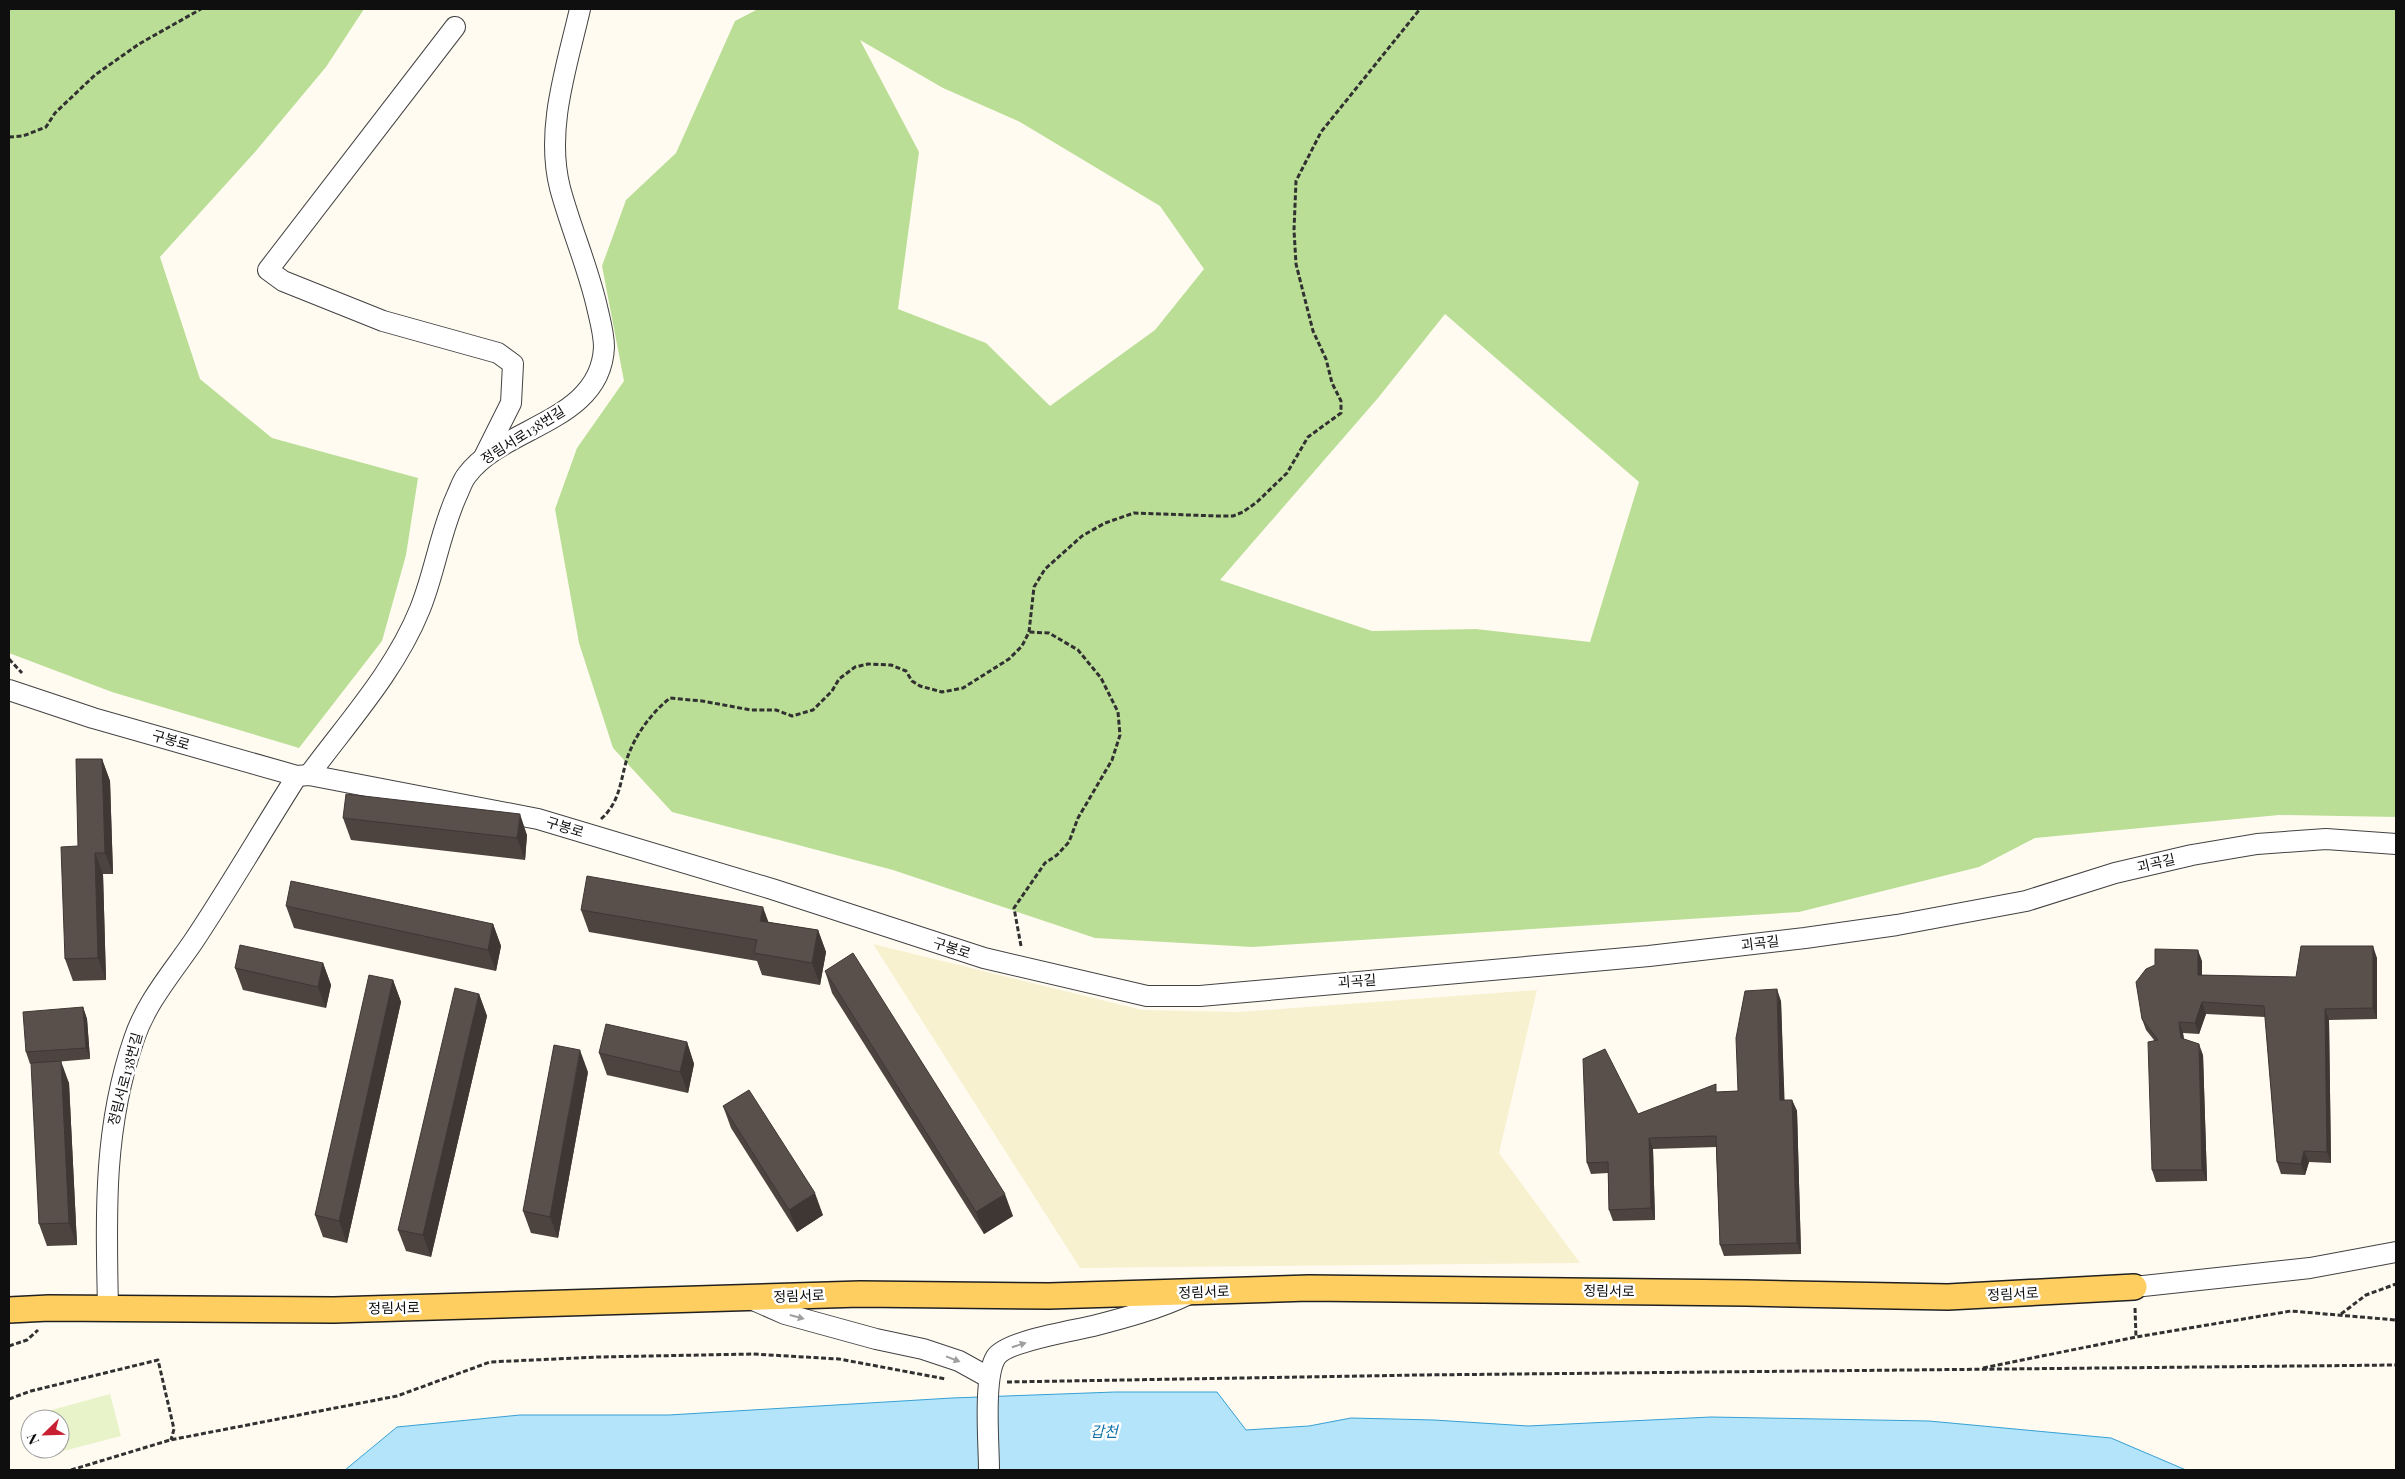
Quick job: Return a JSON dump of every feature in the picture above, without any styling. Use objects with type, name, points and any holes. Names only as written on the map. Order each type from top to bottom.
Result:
[{"type":"main road","name":"정림서로","points":[[9,1310],[108,1308],[334,1310],[752,1299],[860,1294],[1049,1296],[1309,1288],[1474,1288],[1948,1297],[2134,1296]]},
{"type":"street","name":"정림서로138번길","points":[[108,1308],[106,1211],[109,1142],[134,1038],[153,999],[303,776],[402,649],[421,607],[449,513],[466,476],[484,457],[551,420],[581,397],[600,373],[604,346],[600,320],[591,281],[560,187],[555,149],[557,110],[580,9]]},
{"type":"street","points":[[455,27],[268,270],[283,281],[382,321],[498,353],[513,364],[511,403],[484,457]]},
{"type":"street","name":"구봉로","points":[[9,690],[93,718],[303,776],[538,819],[772,889],[984,958],[1116,990]]},
{"type":"street","name":"괴곡길","points":[[1116,990],[1147,996],[1200,996],[1708,949],[1897,926],[2026,902],[2115,873],[2256,844],[2326,839],[2396,844]]},
{"type":"street","name":"정림서로","points":[[2134,1296],[2310,1268],[2396,1252]]},
{"type":"street","points":[[989,1470],[989,1383],[995,1358],[1002,1350],[1172,1302],[1194,1292]]},
{"type":"street","points":[[752,1299],[785,1314],[876,1339],[923,1349],[959,1361],[989,1383]]},
{"type":"path","points":[[9,137],[23,136],[46,127],[55,113],[96,75],[140,44],[201,9]]},
{"type":"path","points":[[579,831],[602,818],[612,808],[620,790],[626,762],[632,746],[656,709],[670,698],[702,701],[751,710],[776,710],[792,716],[813,710],[832,691],[840,679],[855,668],[868,664],[891,665],[906,671],[912,681],[920,686],[942,692],[963,688],[1009,659],[1022,646],[1029,632],[1034,587],[1044,569],[1082,536],[1105,522],[1134,513],[1233,516],[1258,502],[1287,473],[1308,437],[1341,413],[1341,401],[1332,383],[1326,359],[1313,331],[1296,264],[1294,230],[1296,181],[1321,132],[1420,9]]},
{"type":"path","points":[[1026,968],[1014,908],[1045,863],[1057,855],[1070,842],[1078,818],[1112,760],[1120,735],[1118,712],[1101,678],[1078,650],[1049,634],[1029,632]]},
{"type":"path","points":[[2341,1315],[2366,1295],[2396,1284]]},
{"type":"path","points":[[2134,1296],[2136,1337]]},
{"type":"path","points":[[1975,1370],[2136,1337],[2291,1311],[2376,1320],[2396,1320]]},
{"type":"path","points":[[71,1470],[170,1440],[396,1396],[490,1362],[753,1354],[839,1359],[950,1379]]},
{"type":"path","points":[[9,1399],[31,1391],[158,1360],[174,1429],[170,1440]]},
{"type":"path","points":[[989,1383],[1457,1374],[2396,1365]]},
{"type":"shaded area","points":[[873,944],[1142,1010],[1238,1012],[1537,990],[1499,1153],[1580,1263],[1080,1268]]},
{"type":"green space","points":[[9,9],[364,9],[326,67],[255,152],[160,257],[200,379],[272,438],[418,478],[406,555],[382,641],[299,748],[112,692],[9,653]]},
{"type":"green space","points":[[758,9],[2396,9],[2396,817],[2279,815],[2035,838],[1979,867],[1799,912],[1252,947],[1095,938],[893,870],[672,812],[613,748],[579,643],[555,509],[577,448],[624,381],[602,266],[626,200],[676,153],[735,21]],"holes":[[[860,40],[943,88],[1020,122],[1160,206],[1204,269],[1155,330],[1050,406],[986,343],[898,309],[919,152]],[[1445,314],[1639,482],[1590,642],[1476,629],[1372,631],[1220,580],[1378,398]]]},
{"type":"green space","points":[[110,1394],[121,1436],[70,1449],[70,1409],[55,1409]]},
{"type":"water","name":"갑천","points":[[1115,1392],[1217,1392],[1246,1430],[1309,1426],[1351,1418],[1434,1420],[1528,1426],[1711,1417],[1929,1421],[2111,1438],[2186,1470],[345,1470],[397,1427],[520,1415],[669,1415],[952,1398]]},
{"type":"building","points":[[76,759],[102,759],[105,853],[95,853],[98,958],[65,959],[61,847],[78,846]]},
{"type":"building","points":[[346,794],[520,814],[517,838],[343,818]]},
{"type":"building","points":[[587,876],[763,907],[760,921],[818,930],[812,963],[754,953],[757,940],[581,910]]},
{"type":"building","points":[[291,881],[493,924],[488,950],[286,906]]},
{"type":"building","points":[[240,945],[323,963],[318,987],[235,968]]},
{"type":"building","points":[[2301,946],[2373,946],[2373,1008],[2325,1009],[2327,1152],[2304,1151],[2301,1164],[2277,1162],[2264,1006],[2202,1002],[2195,1023],[2179,1022],[2181,1038],[2199,1044],[2202,1170],[2152,1170],[2148,1042],[2158,1040],[2142,1019],[2136,982],[2146,969],[2155,965],[2155,949],[2198,950],[2198,975],[2296,977]]},
{"type":"building","points":[[853,953],[1005,1194],[976,1212],[825,971]]},
{"type":"building","points":[[369,975],[393,980],[339,1221],[315,1215]]},
{"type":"building","points":[[455,988],[479,994],[423,1235],[398,1230]]},
{"type":"building","points":[[1777,989],[1780,1100],[1792,1100],[1797,1243],[1720,1245],[1716,1136],[1649,1138],[1651,1208],[1609,1210],[1608,1162],[1587,1163],[1583,1059],[1605,1049],[1638,1114],[1716,1084],[1716,1092],[1738,1091],[1736,1038],[1745,991]]},
{"type":"building","points":[[83,1007],[86,1048],[26,1052],[23,1012]]},
{"type":"building","points":[[606,1024],[687,1042],[680,1072],[599,1053]]},
{"type":"building","points":[[554,1045],[580,1050],[550,1217],[523,1211]]},
{"type":"building","points":[[61,1061],[69,1223],[39,1224],[31,1063]]},
{"type":"building","points":[[749,1090],[815,1193],[789,1210],[723,1106]]}]
